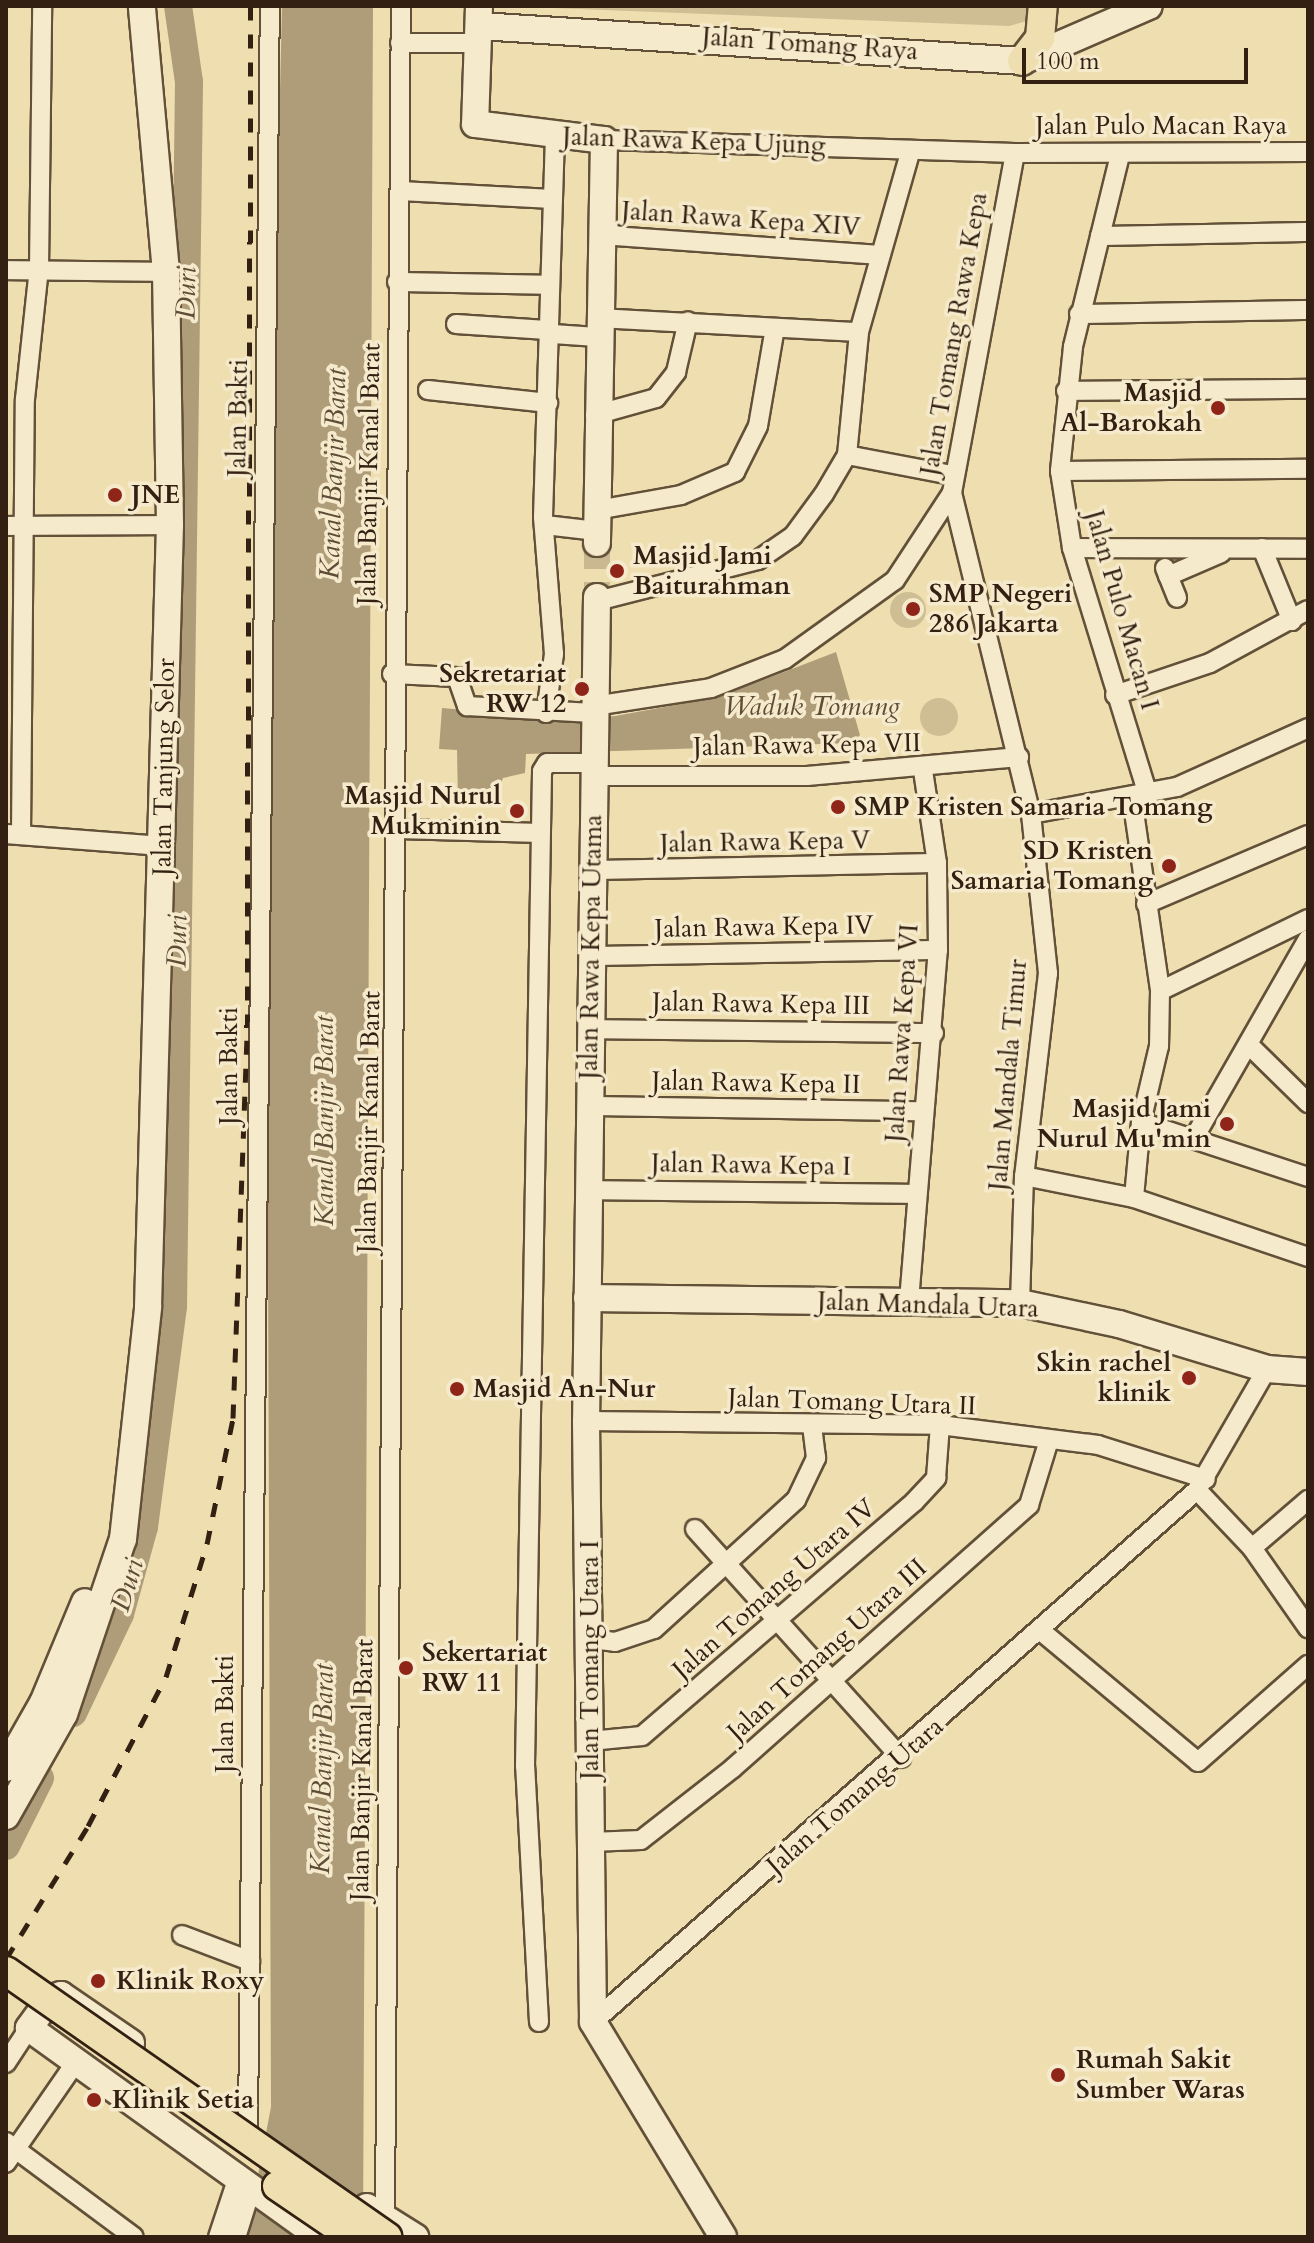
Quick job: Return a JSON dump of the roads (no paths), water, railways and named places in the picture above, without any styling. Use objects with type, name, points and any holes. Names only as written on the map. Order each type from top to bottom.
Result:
[{"type":"main road","points":[[1022,61],[1040,38],[1043,6]]},
{"type":"main road","points":[[6,1971],[383,2223]]},
{"type":"main road","points":[[6,1990],[352,2237]]},
{"type":"street","points":[[42,6],[39,269],[25,399],[28,526],[13,835],[163,846]]},
{"type":"street","name":"Jalan Tanjung Selor","points":[[6,1816],[64,1714],[121,1528],[148,1307],[170,525],[166,272],[142,6]]},
{"type":"street","name":"Jalan Bakti","points":[[250,2127],[270,6]]},
{"type":"street","name":"Jalan Banjir Kanal Barat","points":[[383,2223],[398,829],[392,674],[401,6]]},
{"type":"street","name":"Jalan Tomang Raya","points":[[479,21],[1022,61],[1149,6]]},
{"type":"street","points":[[400,34],[479,21]]},
{"type":"street","name":"Jalan Rawa Kepa Ujung","points":[[479,21],[475,124],[604,140],[1015,153]]},
{"type":"street","points":[[546,713],[555,606],[545,525],[555,136]]},
{"type":"street","points":[[597,528],[595,415],[604,140]]},
{"type":"street","points":[[597,599],[758,560],[793,536],[847,455],[859,332],[878,255],[911,150]]},
{"type":"street","name":"Jalan Pulo Macan Raya","points":[[1015,153],[1308,152]]},
{"type":"street","name":"Jalan Tomang Rawa Kepa","points":[[1015,153],[952,484],[1019,757]]},
{"type":"street","name":"Jalan Pulo Macan I","points":[[1120,155],[1079,314],[1066,391],[1060,471],[1072,548],[1115,695],[1140,797],[1146,904],[1160,991],[1154,1082],[1141,1122],[1134,1198]]},
{"type":"street","points":[[400,191],[553,199]]},
{"type":"street","points":[[1100,236],[1308,232]]},
{"type":"street","name":"Jalan Rawa Kepa XIV","points":[[600,235],[878,255]]},
{"type":"street","points":[[6,270],[166,272]]},
{"type":"street","points":[[397,282],[549,285]]},
{"type":"street","points":[[1079,314],[1308,310]]},
{"type":"street","points":[[456,324],[550,332],[688,321],[859,332]]},
{"type":"street","points":[[595,415],[656,398],[676,372],[688,321]]},
{"type":"street","points":[[545,525],[597,528],[735,472],[758,426],[775,328]]},
{"type":"street","points":[[1066,391],[1308,389]]},
{"type":"street","points":[[428,390],[548,403]]},
{"type":"street","points":[[6,399],[25,399]]},
{"type":"street","points":[[392,674],[457,677],[467,706],[546,713],[593,712],[711,688],[797,652],[895,580],[952,484],[847,455]]},
{"type":"street","points":[[1060,471],[1308,469]]},
{"type":"street","points":[[6,526],[170,525]]},
{"type":"street","points":[[1072,548],[1308,549]]},
{"type":"street","points":[[1262,548],[1292,621]]},
{"type":"street","points":[[1168,576],[1231,549]]},
{"type":"street","points":[[1159,550],[1177,598]]},
{"type":"street","name":"Jalan Rawa Kepa Utama","points":[[587,1298],[588,1029],[594,870],[593,712],[597,599]]},
{"type":"street","points":[[1115,695],[1210,663],[1308,610]]},
{"type":"street","points":[[1031,814],[1140,797],[1206,777],[1308,728]]},
{"type":"street","name":"Jalan Rawa Kepa VII","points":[[540,833],[543,766],[923,770],[1019,757]]},
{"type":"street","name":"Jalan Mandala Timur","points":[[1019,757],[1031,814],[1048,973],[1024,1176],[1020,1303]]},
{"type":"street","name":"Jalan Rawa Kepa VI","points":[[909,1301],[914,1194],[934,1033],[938,950],[937,863],[923,770]]},
{"type":"street","points":[[398,829],[540,833],[525,1766],[539,2022]]},
{"type":"street","points":[[1146,904],[1308,835]]},
{"type":"street","name":"Jalan Rawa Kepa V","points":[[594,870],[937,863]]},
{"type":"street","points":[[1160,991],[1307,927]]},
{"type":"street","points":[[1194,1138],[1249,1045],[1307,927]]},
{"type":"street","name":"Jalan Rawa Kepa IV","points":[[591,956],[938,950]]},
{"type":"street","name":"Jalan Rawa Kepa III","points":[[588,1029],[934,1033]]},
{"type":"street","points":[[1249,1045],[1308,1103]]},
{"type":"street","name":"Jalan Rawa Kepa II","points":[[588,1106],[924,1111]]},
{"type":"street","points":[[1141,1122],[1308,1177]]},
{"type":"street","points":[[1024,1176],[1134,1198],[1308,1257]]},
{"type":"street","name":"Jalan Rawa Kepa I","points":[[587,1190],[914,1194]]},
{"type":"street","name":"Jalan Mandala Utara","points":[[587,1298],[1020,1303],[1119,1324],[1267,1369],[1308,1372]]},
{"type":"street","name":"Jalan Tomang Utara I","points":[[587,1298],[593,2022]]},
{"type":"street","name":"Jalan Tomang Utara","points":[[593,2022],[901,1758],[1202,1485],[1267,1369]]},
{"type":"street","name":"Jalan Tomang Utara II","points":[[586,1421],[940,1425],[1098,1445],[1202,1485]]},
{"type":"street","points":[[591,1639],[639,1637],[725,1569],[812,1476],[817,1447],[812,1425]]},
{"type":"street","name":"Jalan Tomang Utara IV","points":[[590,1741],[642,1736],[777,1622],[931,1484],[940,1425]]},
{"type":"street","name":"Jalan Tomang Utara III","points":[[591,1842],[641,1840],[831,1682],[1029,1505],[1049,1440]]},
{"type":"street","points":[[1202,1485],[1252,1548],[1308,1628]]},
{"type":"street","points":[[1252,1548],[1308,1500]]},
{"type":"street","name":"Jalan Tanjung Selor","points":[[6,1768],[121,1528]]},
{"type":"street","points":[[695,1529],[725,1569],[901,1758]]},
{"type":"street","points":[[1041,1631],[1193,1761],[1203,1762],[1308,1665]]},
{"type":"street","points":[[182,1935],[250,1961]]},
{"type":"street","points":[[6,2063],[29,2028],[61,1995],[109,2025],[383,2223],[415,2237]]},
{"type":"street","points":[[593,2022],[723,2237]]},
{"type":"street","points":[[109,2025],[106,2054],[79,2064],[9,2151],[134,2237]]},
{"type":"street","points":[[29,2028],[320,2237]]},
{"type":"street","points":[[106,2083],[108,2055],[132,2043]]},
{"type":"street","points":[[218,2237],[249,2186]]},
{"type":"street","points":[[232,2237],[249,2186]]},
{"type":"street","points":[[238,2237],[249,2186]]},
{"type":"water","name":"Kanal Banjir Barat","points":[[282,6],[373,6],[363,2237],[246,2237],[271,2107],[266,679]]},
{"type":"water","name":"Waduk Tomang","points":[[836,652],[860,735],[851,743],[526,754],[525,773],[503,778],[494,802],[458,800],[457,750],[439,749],[442,708],[576,720],[615,716],[719,697]]},
{"type":"waterway","name":"Duri","points":[[73,1713],[120,1614],[144,1527],[173,1306],[189,82],[178,6]]},
{"type":"waterway","name":"Duri","points":[[6,1846],[40,1778]]},
{"type":"tunnel","points":[[597,543],[597,597]]},
{"type":"railway","points":[[6,1959],[88,1826],[166,1677],[207,1544],[233,1418],[247,1028],[251,6]]},
{"type":"place","name":"Masjid Al-Barokah","points":[[1218,408]]},
{"type":"place","name":"JNE","points":[[115,495]]},
{"type":"place","name":"Masjid Jami Baiturahman","points":[[617,571]]},
{"type":"place","name":"SMP Negeri 286 Jakarta","points":[[913,609]]},
{"type":"place","name":"Sekretariat RW 12","points":[[582,689]]},
{"type":"place","name":"SMP Kristen Samaria Tomang","points":[[838,807]]},
{"type":"place","name":"Masjid Nurul Mukminin","points":[[517,811]]},
{"type":"place","name":"SD Kristen Samaria Tomang","points":[[1169,866]]},
{"type":"place","name":"Masjid Jami Nurul Mu'min","points":[[1227,1124]]},
{"type":"place","name":"Skin rachel klinik","points":[[1189,1378]]},
{"type":"place","name":"Masjid An-Nur","points":[[457,1389]]},
{"type":"place","name":"Sekertariat RW 11","points":[[406,1668]]},
{"type":"place","name":"Klinik Roxy","points":[[98,1981]]},
{"type":"place","name":"Rumah Sakit Sumber Waras","points":[[1058,2075]]},
{"type":"place","name":"Klinik Setia","points":[[94,2100]]}]
